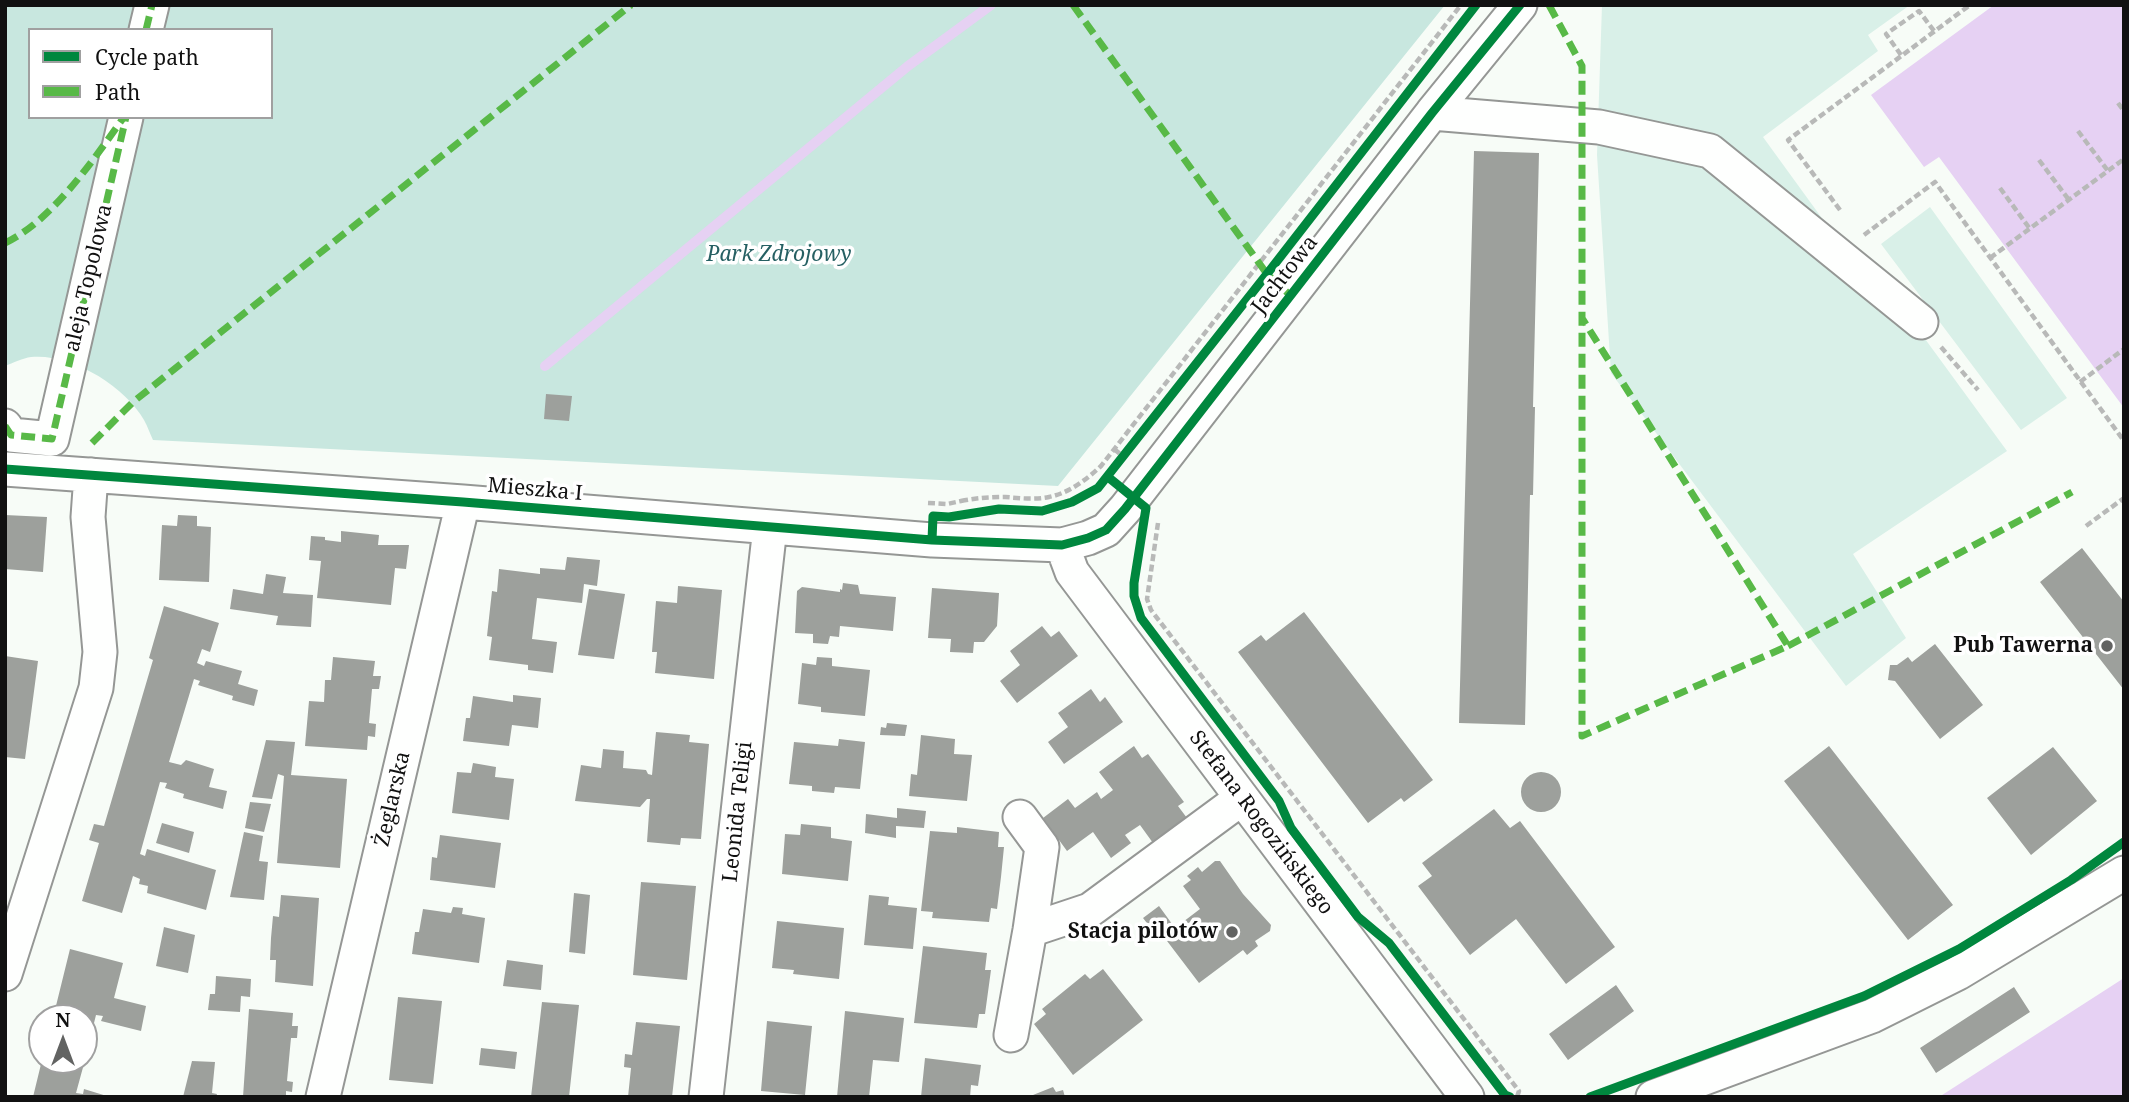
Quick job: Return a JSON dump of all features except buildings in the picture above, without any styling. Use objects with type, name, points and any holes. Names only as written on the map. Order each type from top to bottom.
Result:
[{"type":"street","points":[[146,28],[152,5]]},
{"type":"street","name":"Jachtowa","points":[[1062,545],[1105,530],[1147,498],[1432,113],[1520,5]]},
{"type":"street","points":[[1432,113],[1599,127],[1710,151],[1921,322]]},
{"type":"street","name":"aleja Topolowa","points":[[5,426],[11,435],[52,439],[126,119]]},
{"type":"street","name":"Mieszka I","points":[[5,469],[932,540],[1062,545]]},
{"type":"street","points":[[5,974],[96,688],[100,652],[88,517],[91,475]]},
{"type":"street","name":"Żeglarska","points":[[323,1097],[463,502]]},
{"type":"street","name":"Leonida Teligi","points":[[706,1097],[770,527]]},
{"type":"street","name":"Stefana Rogozińskiego","points":[[1062,545],[1072,572],[1467,1097]]},
{"type":"street","points":[[1030,930],[1090,910],[1242,799]]},
{"type":"street","points":[[1011,1035],[1042,847],[1020,817]]},
{"type":"street","points":[[1653,1097],[1872,1016],[1958,973],[2124,873]]},
{"type":"path","points":[[961,501],[983,497],[1031,499],[1061,493],[1088,478],[1101,466],[1461,5]]},
{"type":"path","points":[[1844,216],[1788,140],[1970,5]]},
{"type":"path","points":[[1901,55],[1886,34],[1919,11],[1934,32]]},
{"type":"path","points":[[2118,103],[2124,111]]},
{"type":"path","points":[[2078,131],[2108,171]]},
{"type":"path","points":[[1990,258],[2124,159]]},
{"type":"path","points":[[2039,160],[2069,200]]},
{"type":"path","points":[[1861,238],[1935,182],[2124,441]]},
{"type":"path","points":[[2000,188],[2030,229]]},
{"type":"path","points":[[2080,382],[2124,349]]},
{"type":"path","points":[[1132,446],[1108,477],[1147,498]]},
{"type":"path","points":[[1114,449],[1123,457],[1147,498],[1147,599],[1151,610],[1519,1091],[1517,1097]]},
{"type":"path","points":[[2086,526],[2124,498]]},
{"type":"green space","name":"Park Zdrojowy","points":[[5,5],[1445,5],[1058,486],[153,440],[135,407],[124,395],[95,374],[63,360],[47,357],[21,359],[5,366]]},
{"type":"green space","points":[[1602,5],[1910,5],[1868,35],[1878,51],[1763,137],[1853,261],[1909,317],[2007,451],[1853,554],[1906,638],[1846,686],[1611,373],[1597,155]]},
{"type":"green space","points":[[1930,207],[2067,398],[2021,430],[1881,244]]},
{"type":"shaded area","points":[[1994,5],[2124,5],[2124,408],[1939,157],[1924,167],[1871,95]]},
{"type":"shaded area","points":[[2124,978],[2124,1097],[1939,1097]]},
{"type":"waterway","points":[[545,366],[908,66],[991,5]]},
{"type":"marked path","points":[[146,28],[152,5]]},
{"type":"marked path","points":[[92,443],[133,402],[631,5]]},
{"type":"marked path","points":[[1073,5],[1267,274],[1291,296]]},
{"type":"marked path","points":[[1549,5],[1582,66],[1582,736],[1788,646],[1582,318]]},
{"type":"marked path","points":[[5,243],[22,233],[55,205],[86,170],[123,119]]},
{"type":"marked path","points":[[5,426],[11,435],[52,439],[126,119]]},
{"type":"marked path","points":[[1788,646],[2072,492]]},
{"type":"cycle path","points":[[932,540],[933,516],[949,517],[999,509],[1042,511],[1072,502],[1098,488],[1476,5]]},
{"type":"cycle path","points":[[5,469],[932,540],[1062,545],[1088,538],[1106,530],[1125,509],[1432,113],[1520,5]]},
{"type":"cycle path","points":[[1108,477],[1146,508],[1134,583],[1134,596],[1141,618],[1279,801],[1291,828],[1358,917],[1389,943],[1505,1095],[1510,1097]]},
{"type":"cycle path","points":[[1590,1097],[1864,996],[1959,949],[2071,880],[2124,842]]},
{"type":"place","name":"Pub Tawerna","points":[[2107,646]]},
{"type":"place","name":"Stacja pilotów","points":[[1232,932]]}]
